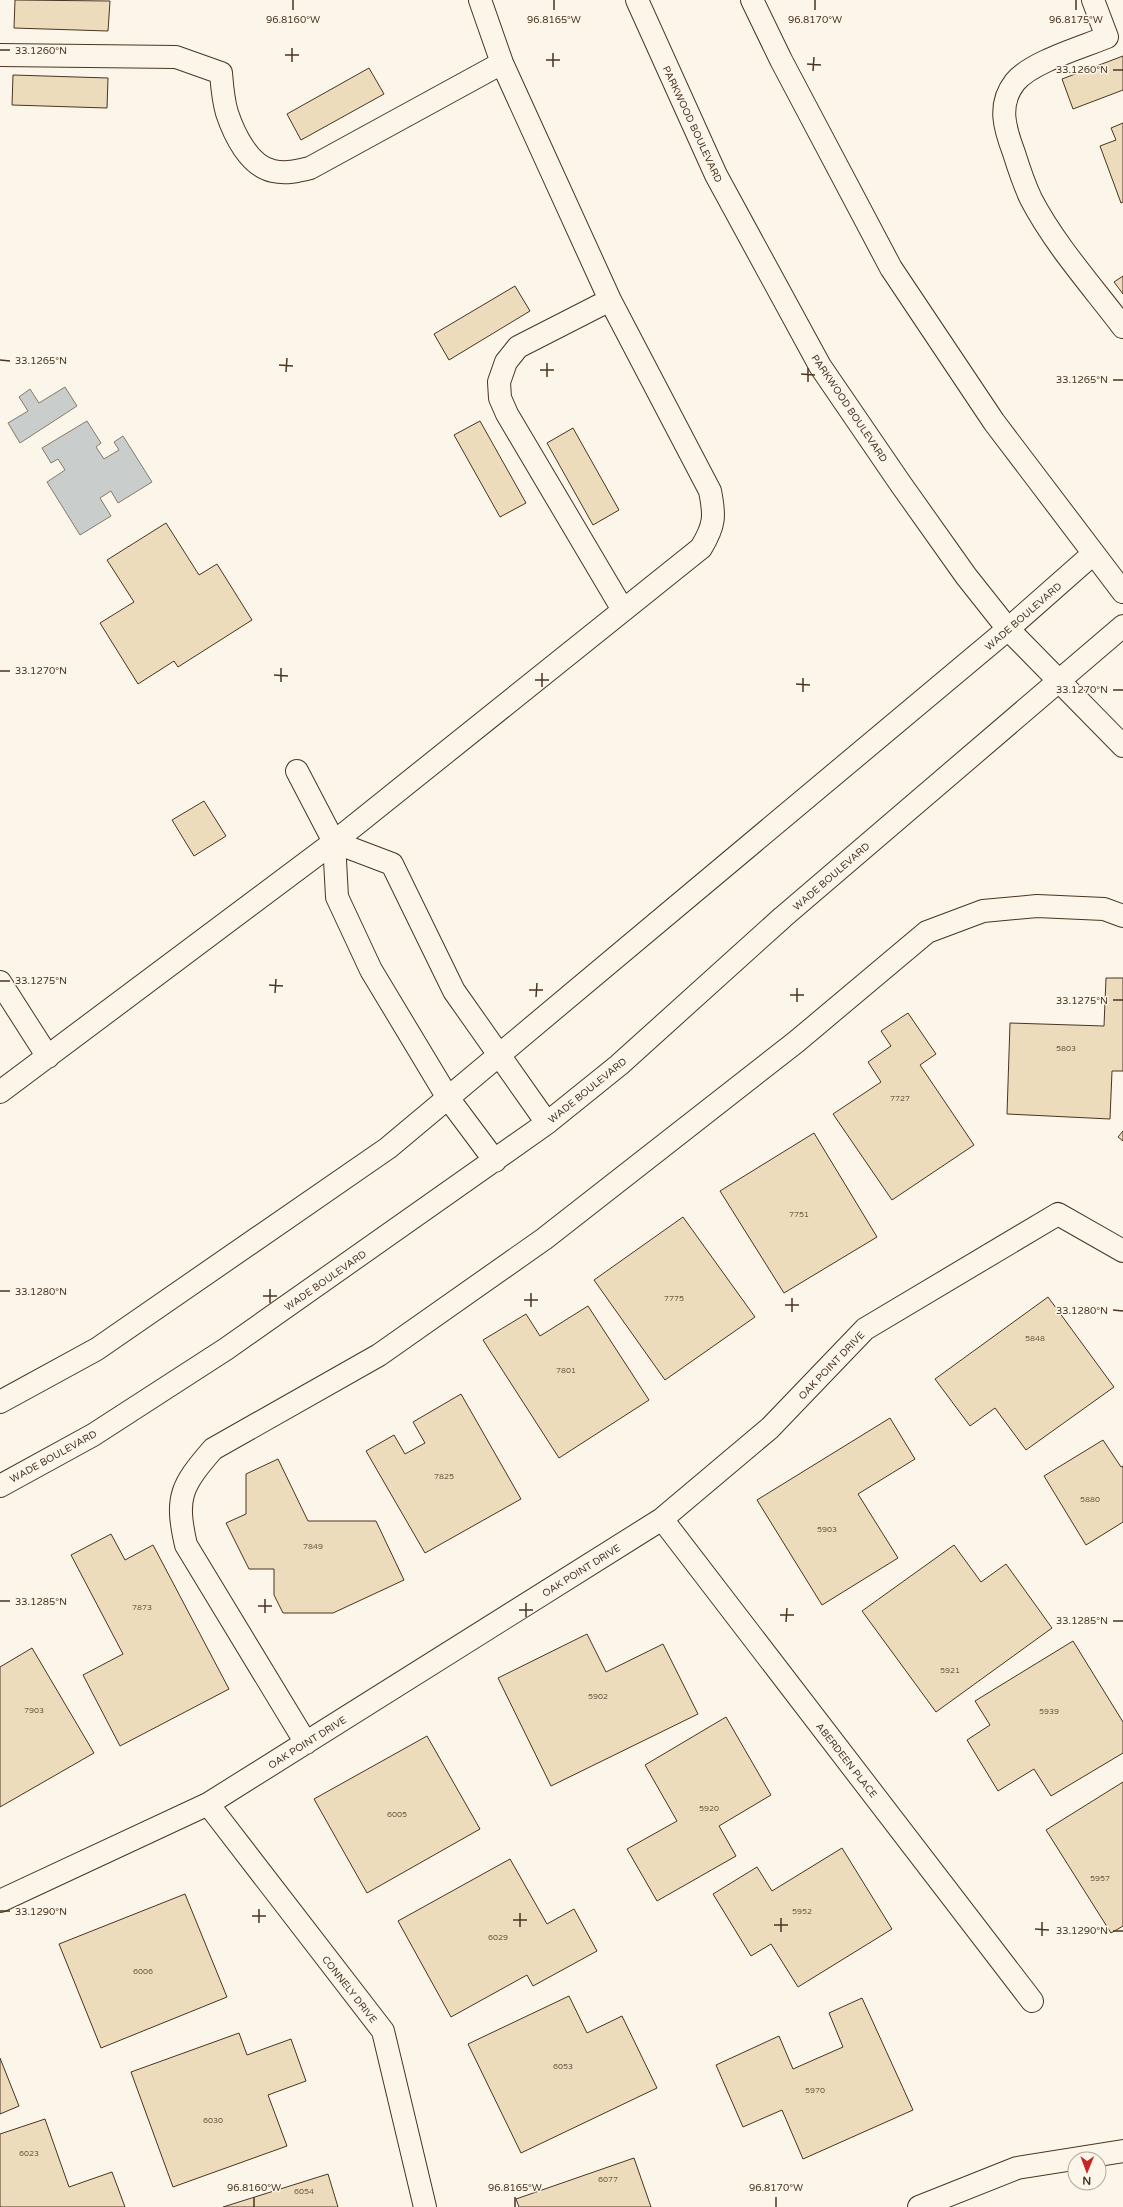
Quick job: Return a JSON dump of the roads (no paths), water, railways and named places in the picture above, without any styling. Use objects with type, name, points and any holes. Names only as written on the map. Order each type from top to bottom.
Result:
[{"type":"street","name":"PARKWOOD BOULEVARD","points":[[637,0],[716,175],[820,366],[966,576],[1008,629],[1123,746]]},
{"type":"street","points":[[752,0],[781,60],[892,268],[994,422],[1123,592]]},
{"type":"street","points":[[1093,0],[1115,34],[1026,71],[1015,82],[1009,93],[1004,106],[1004,118],[1009,138],[1032,199],[1055,237],[1123,327]]},
{"type":"street","points":[[0,1092],[334,842],[701,548],[712,530],[714,512],[710,491],[610,300],[502,63],[481,2]]},
{"type":"street","points":[[0,55],[176,57],[220,73],[227,112],[244,149],[258,164],[272,171],[291,173],[310,168],[502,63]]},
{"type":"street","points":[[610,300],[518,347],[506,362],[499,382],[500,398],[507,414],[624,610]]},
{"type":"street","name":"WADE BOULEVARD","points":[[0,1402],[98,1349],[388,1148],[1008,629],[1093,554]]},
{"type":"street","name":"WADE BOULEVARD","points":[[0,1486],[93,1435],[226,1350],[547,1123],[619,1065],[783,918],[1058,680],[1123,626]]},
{"type":"street","points":[[297,771],[334,842],[337,897],[371,970],[448,1098],[495,1161]]},
{"type":"street","points":[[334,842],[392,864],[454,991],[547,1123]]},
{"type":"street","points":[[306,1743],[186,1545],[180,1517],[183,1493],[192,1473],[213,1449],[379,1355],[544,1239],[796,1042],[927,932],[983,911],[1037,906],[1104,909],[1123,916]]},
{"type":"street","points":[[0,982],[48,1057]]},
{"type":"street","name":"OAK POINT DRIVE","points":[[0,1901],[208,1804],[662,1519],[770,1428],[865,1329],[1058,1214],[1123,1251]]},
{"type":"street","name":"ABERDEEN PLACE","points":[[662,1519],[1032,2001]]},
{"type":"street","name":"CONNELY DRIVE","points":[[208,1804],[383,2031],[425,2207]]},
{"type":"street","points":[[920,2207],[1017,2168],[1123,2151]]}]
